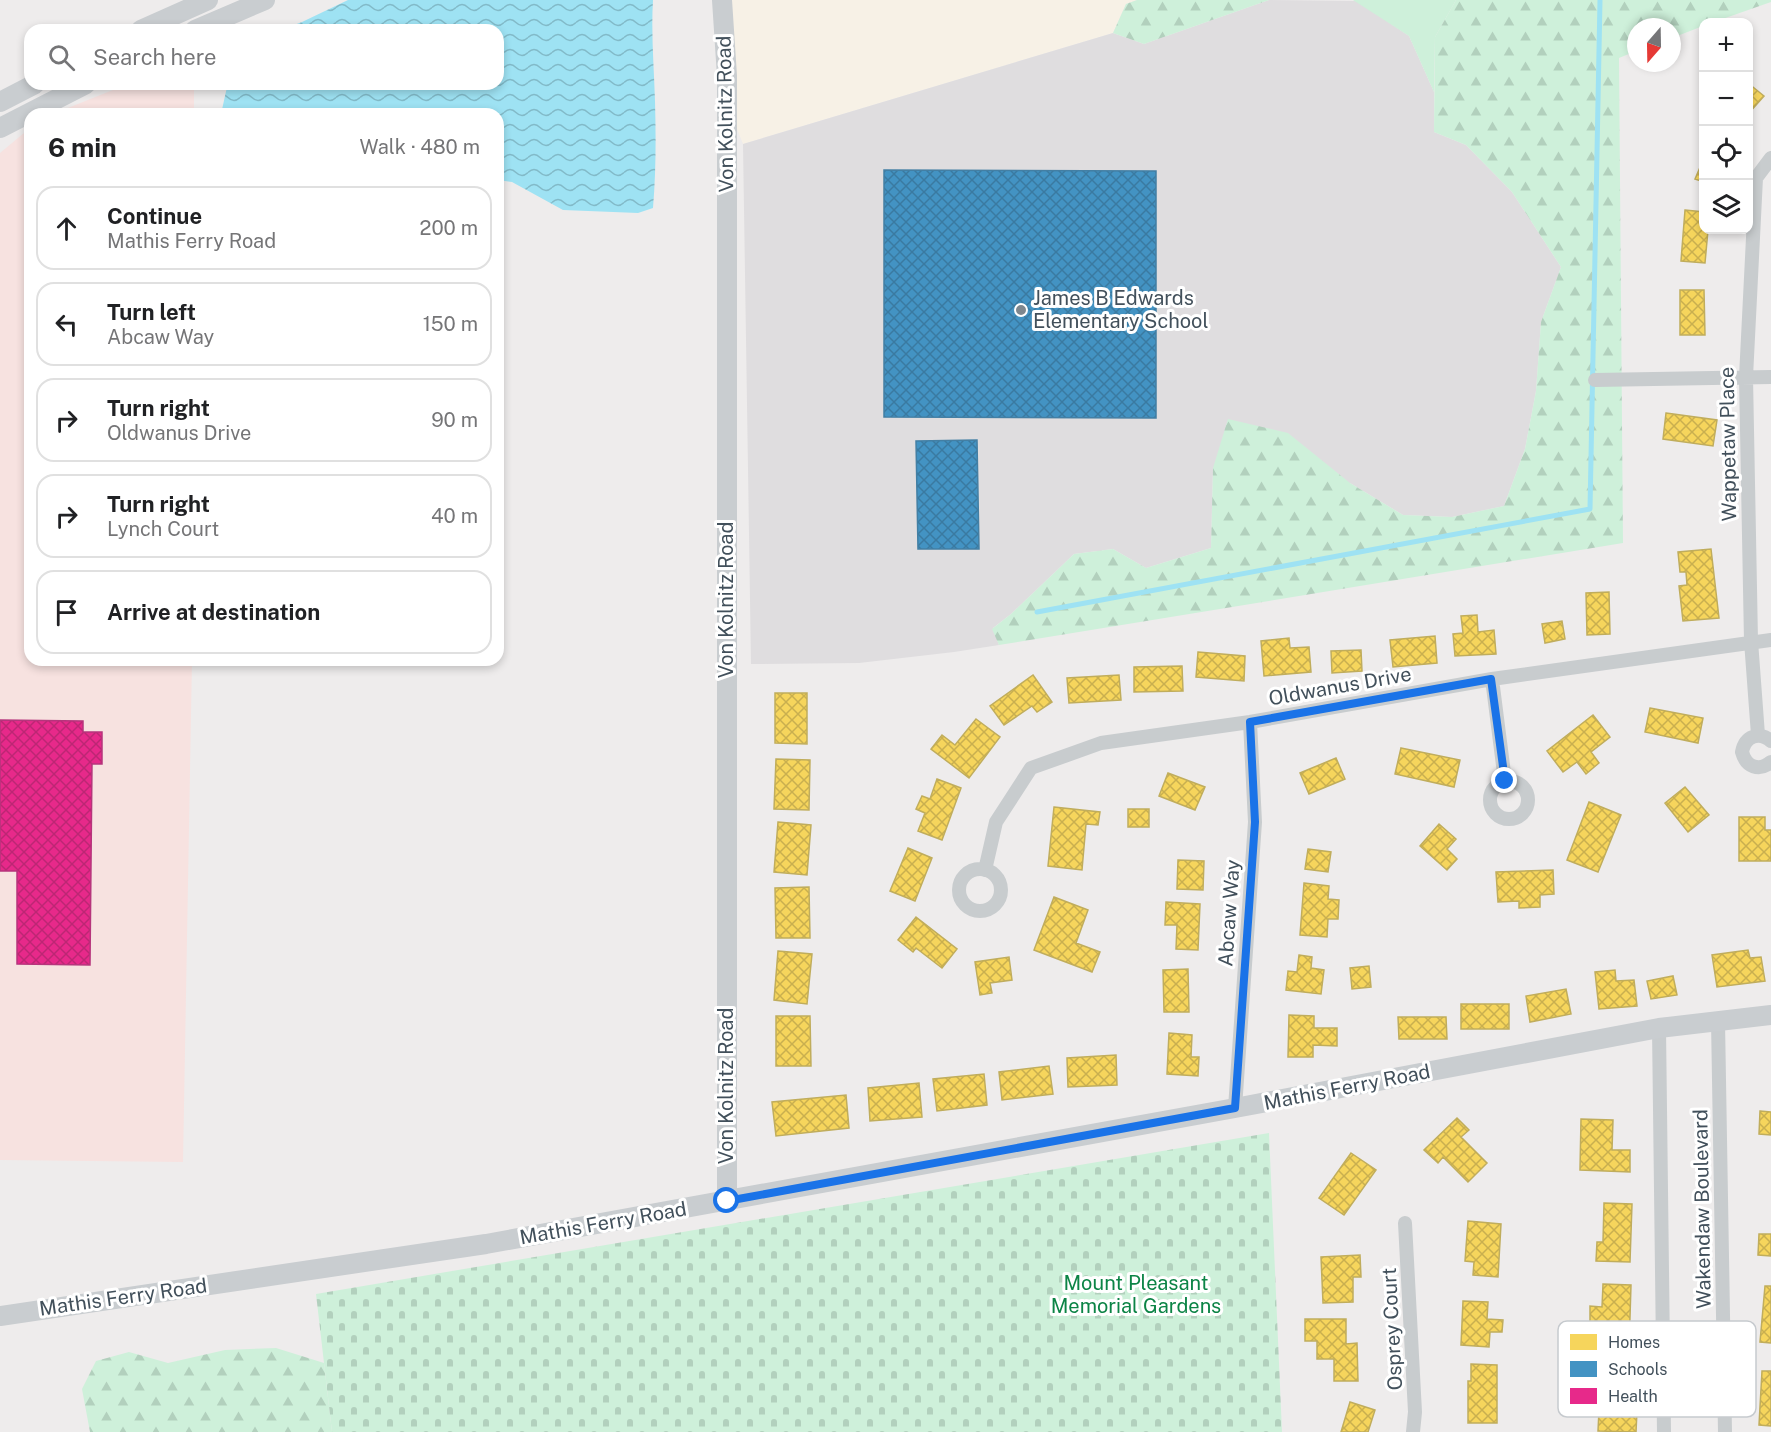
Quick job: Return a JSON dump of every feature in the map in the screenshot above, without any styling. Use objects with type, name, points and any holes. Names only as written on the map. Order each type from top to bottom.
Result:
[{"type":"main road","points":[[154,24],[208,0]]},
{"type":"main road","points":[[209,24],[265,0]]},
{"type":"main road","name":"Von Kolnitz Road","points":[[722,0],[727,76],[727,1201]]},
{"type":"main road","points":[[0,102],[24,90]]},
{"type":"main road","points":[[40,108],[75,90]]},
{"type":"main road","points":[[0,129],[24,116]]},
{"type":"main road","name":"Mathis Ferry Road","points":[[0,1316],[486,1244],[1235,1108],[1659,1028],[1771,1015]]},
{"type":"street","name":"Wappetaw Place","points":[[1771,158],[1756,178],[1746,377],[1751,641],[1765,738],[1747,740],[1742,752],[1747,764],[1759,768],[1771,762]]},
{"type":"street","points":[[1595,380],[1771,377]]},
{"type":"street","name":"Oldwanus Drive","points":[[985,870],[996,822],[1031,768],[1101,743],[1250,722],[1491,679],[1771,640]]},
{"type":"street","points":[[1491,679],[1505,781]]},
{"type":"street","name":"Abcaw Way","points":[[1235,1108],[1255,822],[1250,722]]},
{"type":"street","name":"Wakendaw Boulevard","points":[[1718,1021],[1723,1321]]},
{"type":"street","name":"Wakendaw Boulevard","points":[[1659,1028],[1663,1321]]},
{"type":"street","name":"Osprey Court","points":[[1406,1224],[1415,1412],[1413,1432]]},
{"type":"street","name":"Wakendaw Boulevard","points":[[1664,1417],[1664,1432]]},
{"type":"street","name":"Wakendaw Boulevard","points":[[1725,1417],[1725,1432]]},
{"type":"shaded area","points":[[730,0],[1137,0],[1126,4],[1113,33],[743,144],[737,129]]},
{"type":"shaded area","points":[[1269,0],[1357,1],[1409,36],[1434,92],[1434,132],[1466,145],[1512,192],[1561,267],[1541,322],[1536,391],[1525,449],[1504,506],[1452,517],[1403,515],[1350,483],[1213,468],[1211,548],[1146,568],[1113,549],[1074,554],[1011,614],[993,628],[999,645],[859,663],[751,664],[743,144],[1113,33],[1144,44]]},
{"type":"shaded area","points":[[113,90],[194,90],[194,108],[68,108]]},
{"type":"shaded area","points":[[24,133],[24,666],[192,666],[183,1162],[0,1160],[0,153]]},
{"type":"green space","points":[[1137,0],[1269,0],[1144,44],[1113,33],[1126,4]]},
{"type":"green space","points":[[1353,0],[1456,0],[1435,37],[1434,92],[1409,36]]},
{"type":"green space","points":[[1456,0],[1771,0],[1771,2],[1725,18],[1699,18],[1699,28],[1681,35],[1681,18],[1627,18],[1627,55],[1619,58],[1623,543],[999,645],[992,629],[1074,554],[1113,549],[1146,568],[1211,548],[1213,468],[1228,419],[1288,433],[1350,483],[1403,515],[1452,517],[1504,506],[1525,449],[1536,391],[1541,322],[1561,267],[1512,192],[1466,145],[1434,132],[1435,37]]},
{"type":"green space","name":"Mount Pleasant Memorial Gardens","points":[[1269,1133],[1282,1432],[332,1432],[316,1294]]},
{"type":"green space","points":[[276,1348],[324,1363],[332,1432],[90,1432],[82,1389],[96,1361],[129,1352],[168,1363],[225,1350]]},
{"type":"water","points":[[348,0],[653,0],[652,38],[656,141],[653,208],[638,213],[563,210],[512,182],[504,181],[504,108],[222,108],[226,90],[504,90],[504,24],[297,24]]},
{"type":"building: Homes","points":[[1753,87],[1764,96],[1753,108]]},
{"type":"building: Homes","points":[[1685,210],[1699,211],[1699,234],[1708,234],[1705,263],[1681,261]]},
{"type":"building: Homes","points":[[1680,290],[1704,290],[1705,335],[1680,335]]},
{"type":"building: Homes","points":[[1666,413],[1717,420],[1713,446],[1663,439]]},
{"type":"building: Homes","points":[[1711,549],[1719,618],[1683,621],[1679,586],[1687,585],[1686,572],[1680,572],[1678,552]]},
{"type":"building: Homes","points":[[1609,592],[1610,634],[1587,635],[1586,593]]},
{"type":"building: Homes","points":[[1477,615],[1478,632],[1494,630],[1496,654],[1455,656],[1453,634],[1463,633],[1461,616]]},
{"type":"building: Homes","points":[[1562,621],[1565,639],[1545,643],[1542,624]]},
{"type":"building: Homes","points":[[1435,636],[1437,663],[1393,667],[1390,640]]},
{"type":"building: Homes","points":[[1289,638],[1290,648],[1309,647],[1311,672],[1264,676],[1261,641]]},
{"type":"building: Homes","points":[[1361,650],[1362,671],[1332,673],[1331,651]]},
{"type":"building: Homes","points":[[1198,652],[1245,656],[1244,681],[1196,677]]},
{"type":"building: Homes","points":[[1182,666],[1183,691],[1134,692],[1134,667]]},
{"type":"building: Homes","points":[[1033,675],[1052,702],[1037,712],[1032,706],[1004,725],[990,706]]},
{"type":"building: Homes","points":[[1119,675],[1121,700],[1069,703],[1067,678]]},
{"type":"building: Homes","points":[[775,693],[807,693],[807,744],[775,743]]},
{"type":"building: Homes","points":[[1650,708],[1703,718],[1698,743],[1645,732]]},
{"type":"building: Homes","points":[[1593,715],[1610,737],[1591,752],[1599,763],[1586,774],[1577,762],[1563,772],[1547,751]]},
{"type":"building: Homes","points":[[976,719],[1000,737],[969,778],[931,749],[942,735],[955,745]]},
{"type":"building: Homes","points":[[1401,748],[1460,760],[1454,787],[1395,774]]},
{"type":"building: Homes","points":[[1336,758],[1345,779],[1309,794],[1300,773]]},
{"type":"building: Homes","points":[[776,759],[810,760],[809,810],[774,809]]},
{"type":"building: Homes","points":[[1168,773],[1205,787],[1195,810],[1159,796]]},
{"type":"building: Homes","points":[[937,779],[961,788],[942,840],[918,831],[925,813],[916,809],[922,796],[930,799]]},
{"type":"building: Homes","points":[[1685,787],[1709,815],[1688,832],[1665,803]]},
{"type":"building: Homes","points":[[1589,802],[1621,815],[1598,872],[1567,860]]},
{"type":"building: Homes","points":[[1054,807],[1100,812],[1098,825],[1086,824],[1082,870],[1048,866]]},
{"type":"building: Homes","points":[[1128,809],[1149,809],[1149,827],[1128,827]]},
{"type":"building: Homes","points":[[1739,817],[1765,817],[1765,830],[1771,830],[1771,861],[1739,861]]},
{"type":"building: Homes","points":[[778,822],[811,825],[807,875],[774,872]]},
{"type":"building: Homes","points":[[1439,824],[1456,839],[1447,849],[1457,859],[1447,870],[1420,846]]},
{"type":"building: Homes","points":[[908,848],[932,858],[915,901],[890,891]]},
{"type":"building: Homes","points":[[1308,849],[1331,852],[1328,872],[1305,869]]},
{"type":"building: Homes","points":[[1178,860],[1204,861],[1203,890],[1177,889]]},
{"type":"building: Homes","points":[[1553,870],[1554,894],[1540,895],[1540,907],[1519,908],[1519,901],[1498,902],[1496,872]]},
{"type":"building: Homes","points":[[1304,883],[1329,886],[1328,899],[1339,900],[1338,919],[1328,919],[1327,937],[1300,935]]},
{"type":"building: Homes","points":[[809,887],[810,938],[776,938],[775,888]]},
{"type":"building: Homes","points":[[1054,897],[1088,910],[1076,943],[1100,952],[1092,972],[1034,950]]},
{"type":"building: Homes","points":[[1166,902],[1200,904],[1198,950],[1176,949],[1177,925],[1165,925]]},
{"type":"building: Homes","points":[[916,917],[957,949],[942,968],[916,948],[913,952],[898,940]]},
{"type":"building: Homes","points":[[1748,950],[1750,958],[1761,957],[1765,981],[1717,987],[1712,955]]},
{"type":"building: Homes","points":[[778,951],[812,954],[807,1004],[774,1000]]},
{"type":"building: Homes","points":[[1299,955],[1312,957],[1311,968],[1324,970],[1321,994],[1286,990],[1288,971],[1297,972]]},
{"type":"building: Homes","points":[[1009,957],[1012,980],[990,983],[992,993],[980,995],[975,962]]},
{"type":"building: Homes","points":[[1369,966],[1371,987],[1352,989],[1350,968]]},
{"type":"building: Homes","points":[[1188,969],[1189,1012],[1164,1012],[1163,970]]},
{"type":"building: Homes","points":[[1615,970],[1616,981],[1634,980],[1637,1006],[1599,1009],[1595,972]]},
{"type":"building: Homes","points":[[1673,976],[1677,995],[1651,999],[1647,981]]},
{"type":"building: Homes","points":[[1566,989],[1571,1014],[1530,1022],[1526,996]]},
{"type":"building: Homes","points":[[1461,1004],[1509,1004],[1509,1029],[1461,1029]]},
{"type":"building: Homes","points":[[1289,1015],[1314,1016],[1314,1028],[1337,1028],[1337,1046],[1313,1045],[1313,1057],[1288,1057]]},
{"type":"building: Homes","points":[[776,1016],[810,1016],[811,1066],[776,1066]]},
{"type":"building: Homes","points":[[1398,1017],[1446,1017],[1447,1039],[1399,1039]]},
{"type":"building: Homes","points":[[1169,1033],[1192,1035],[1191,1057],[1199,1057],[1198,1076],[1167,1074]]},
{"type":"building: Homes","points":[[1116,1055],[1117,1085],[1068,1087],[1067,1058]]},
{"type":"building: Homes","points":[[1049,1066],[1053,1094],[1002,1100],[999,1072]]},
{"type":"building: Homes","points":[[984,1074],[987,1105],[937,1111],[933,1079]]},
{"type":"building: Homes","points":[[919,1083],[922,1117],[870,1121],[868,1088]]},
{"type":"building: Homes","points":[[846,1095],[849,1128],[776,1136],[772,1102]]},
{"type":"building: Homes","points":[[1760,1111],[1771,1112],[1771,1135],[1759,1134]]},
{"type":"building: Homes","points":[[1457,1118],[1469,1130],[1461,1137],[1487,1163],[1468,1182],[1443,1157],[1438,1163],[1424,1150]]},
{"type":"building: Homes","points":[[1581,1119],[1613,1120],[1612,1150],[1630,1150],[1630,1172],[1580,1170]]},
{"type":"building: Homes","points":[[1351,1153],[1376,1170],[1344,1215],[1319,1198]]},
{"type":"building: Homes","points":[[1604,1203],[1632,1204],[1630,1262],[1596,1261],[1597,1242],[1603,1242]]},
{"type":"building: Homes","points":[[1468,1221],[1501,1224],[1498,1277],[1473,1275],[1474,1262],[1465,1261]]},
{"type":"building: Homes","points":[[1759,1234],[1771,1234],[1771,1256],[1758,1255]]},
{"type":"building: Homes","points":[[1360,1255],[1361,1277],[1353,1277],[1353,1302],[1323,1303],[1321,1257]]},
{"type":"building: Homes","points":[[1603,1284],[1631,1285],[1630,1321],[1590,1321],[1590,1306],[1602,1307]]},
{"type":"building: Homes","points":[[1765,1286],[1771,1286],[1771,1343],[1760,1342]]},
{"type":"building: Homes","points":[[1463,1301],[1488,1302],[1487,1319],[1503,1320],[1502,1332],[1490,1332],[1489,1347],[1461,1345]]},
{"type":"building: Homes","points":[[1305,1319],[1346,1319],[1346,1344],[1357,1343],[1358,1381],[1334,1381],[1334,1359],[1317,1359],[1317,1341],[1305,1341]]},
{"type":"building: Homes","points":[[1471,1364],[1497,1365],[1497,1423],[1468,1423],[1468,1381],[1471,1381]]},
{"type":"building: Homes","points":[[1762,1371],[1771,1371],[1771,1426],[1759,1425]]},
{"type":"building: Homes","points":[[1350,1402],[1375,1410],[1368,1432],[1341,1432]]},
{"type":"building: Homes","points":[[1599,1417],[1637,1417],[1636,1432],[1598,1431]]},
{"type":"building: Schools","points":[[884,170],[1156,171],[1156,418],[884,417]]},
{"type":"building: Schools","points":[[977,440],[979,549],[918,549],[916,441]]},
{"type":"building: Health","points":[[0,720],[83,721],[83,732],[102,732],[102,764],[92,764],[90,965],[17,964],[17,871],[0,871]]},
{"type":"waterway","points":[[1037,612],[1590,509],[1600,0]]},
{"type":"place","name":"James B Edwards Elementary School","points":[[1021,310]]},
{"type":"route","points":[[727,1201],[1235,1108],[1255,822],[1250,722],[1491,679],[1505,781]]}]
